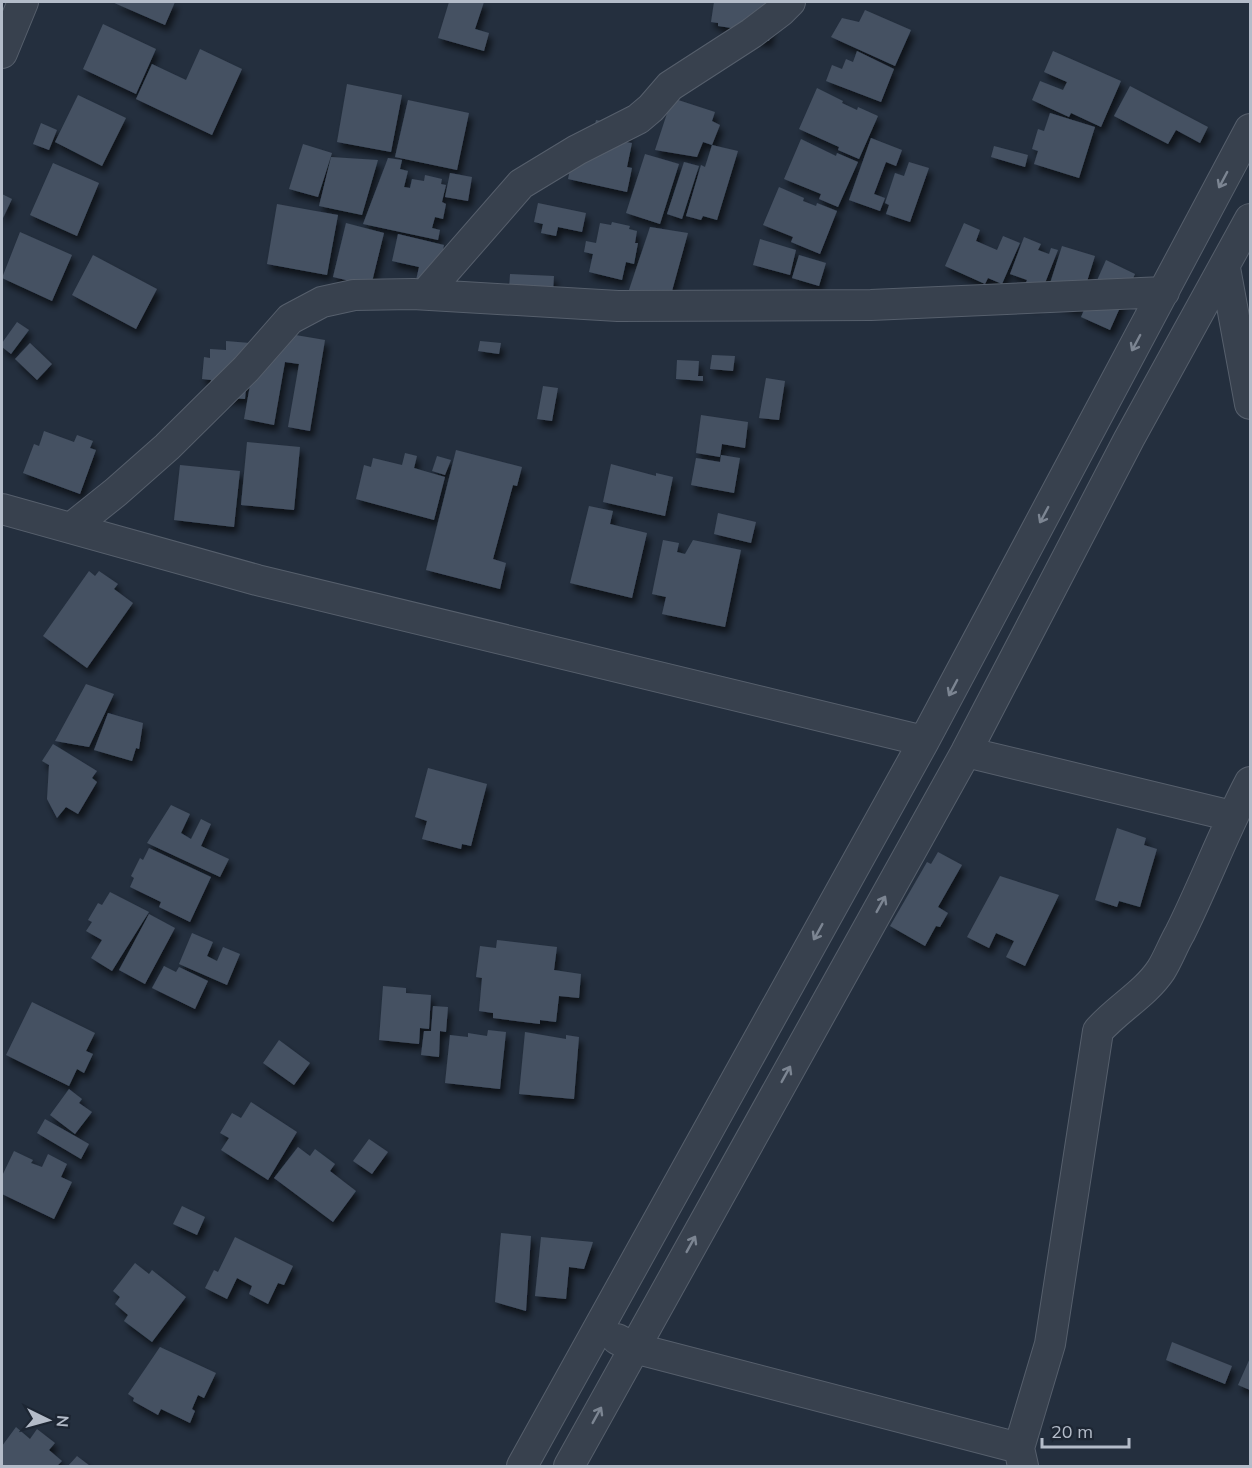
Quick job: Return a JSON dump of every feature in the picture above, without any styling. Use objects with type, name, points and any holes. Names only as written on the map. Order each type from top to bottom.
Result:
[{"type":"street","points":[[2,52],[23,2]]},
{"type":"street","points":[[425,294],[521,184],[577,150],[638,119],[670,86],[752,33],[790,2]]},
{"type":"street","points":[[522,1467],[924,741],[1251,129]]},
{"type":"street","points":[[569,1467],[966,752],[1129,440],[1251,219]]},
{"type":"street","points":[[1225,268],[1251,404]]},
{"type":"street","points":[[70,528],[116,492],[167,447],[246,369],[290,319],[322,302],[354,295],[425,294],[629,306],[872,305],[1164,292]]},
{"type":"street","points":[[2,509],[257,580],[924,741]]},
{"type":"street","points":[[966,752],[1232,816]]},
{"type":"street","points":[[598,1329],[634,1348],[1021,1457],[1050,1344],[1098,1031],[1160,971],[1194,905],[1232,816],[1251,782]]},
{"type":"building","points":[[112,2],[175,2],[165,25]]},
{"type":"building","points":[[449,2],[484,2],[475,29],[489,33],[484,51],[438,38]]},
{"type":"building","points":[[714,2],[774,2],[769,41],[744,38],[745,30],[718,26],[718,23],[711,22]]},
{"type":"building","points":[[865,10],[911,30],[895,66],[831,37],[842,18],[859,22]]},
{"type":"building","points":[[103,24],[156,49],[136,94],[83,69]]},
{"type":"building","points":[[200,49],[242,69],[212,135],[136,99],[152,64],[186,80]]},
{"type":"building","points":[[857,51],[894,69],[881,102],[826,81],[832,65],[842,69],[846,59],[853,62]]},
{"type":"building","points":[[1053,51],[1121,81],[1101,127],[1071,113],[1069,117],[1032,100],[1040,81],[1063,90],[1067,82],[1044,72]]},
{"type":"building","points":[[347,84],[402,95],[391,152],[337,142]]},
{"type":"building","points":[[1130,86],[1208,127],[1200,143],[1176,130],[1168,144],[1114,116]]},
{"type":"building","points":[[817,88],[857,110],[858,107],[878,116],[859,159],[799,129]]},
{"type":"building","points":[[78,95],[126,118],[102,166],[55,142]]},
{"type":"building","points":[[672,98],[715,112],[712,121],[720,125],[712,145],[703,142],[697,157],[655,150]]},
{"type":"building","points":[[408,100],[469,113],[457,170],[395,157]]},
{"type":"building","points":[[1050,113],[1095,127],[1079,178],[1034,164],[1038,151],[1032,149],[1038,129],[1044,131]]},
{"type":"building","points":[[596,120],[629,127],[625,142],[632,143],[627,167],[632,168],[627,192],[568,179],[573,155],[593,134]]},
{"type":"building","points":[[41,123],[57,130],[49,150],[33,144]]},
{"type":"building","points":[[871,138],[902,150],[896,166],[886,162],[874,194],[885,198],[880,211],[849,200]]},
{"type":"building","points":[[801,139],[836,156],[837,153],[858,162],[838,207],[819,199],[821,194],[784,179]]},
{"type":"building","points":[[303,144],[332,153],[318,197],[289,189]]},
{"type":"building","points":[[712,145],[738,151],[717,220],[703,216],[701,220],[686,216],[701,165],[705,167]]},
{"type":"building","points":[[994,146],[1028,155],[1025,167],[991,157]]},
{"type":"building","points":[[645,154],[679,164],[660,224],[626,213]]},
{"type":"building","points":[[331,157],[378,160],[362,215],[319,206]]},
{"type":"building","points":[[388,158],[402,160],[400,169],[408,171],[404,187],[410,188],[412,179],[424,181],[425,175],[442,179],[441,184],[446,185],[442,202],[446,204],[443,219],[435,217],[432,228],[440,230],[438,240],[363,224]]},
{"type":"building","points":[[684,162],[699,166],[682,219],[667,214]]},
{"type":"building","points":[[909,162],[929,168],[910,222],[886,214],[889,205],[885,203],[895,173],[904,176]]},
{"type":"building","points":[[53,163],[99,183],[77,236],[30,215]]},
{"type":"building","points":[[450,173],[472,177],[468,201],[445,197]]},
{"type":"building","points":[[779,187],[804,198],[803,201],[816,206],[817,203],[837,211],[820,254],[791,242],[793,237],[763,225]]},
{"type":"building","points":[[2,194],[12,199],[3,218],[2,217]]},
{"type":"building","points":[[538,203],[586,213],[582,232],[558,227],[556,236],[541,233],[543,224],[534,222]]},
{"type":"building","points":[[277,204],[338,215],[327,275],[267,264]]},
{"type":"building","points":[[612,222],[630,226],[629,229],[637,231],[635,243],[638,243],[634,264],[626,262],[622,280],[589,272],[593,254],[584,252],[586,241],[596,243],[600,223],[611,225]]},
{"type":"building","points":[[346,223],[384,233],[371,286],[333,277]]},
{"type":"building","points":[[964,223],[980,230],[976,241],[997,250],[1003,236],[1020,243],[1002,284],[988,278],[985,284],[945,266]]},
{"type":"building","points":[[650,227],[688,233],[669,302],[629,290]]},
{"type":"building","points":[[20,232],[72,255],[52,301],[2,278]]},
{"type":"building","points":[[398,234],[444,245],[434,294],[414,289],[419,267],[392,261]]},
{"type":"building","points":[[1024,237],[1041,244],[1038,250],[1049,254],[1051,248],[1058,250],[1036,306],[1019,300],[1027,280],[1010,274]]},
{"type":"building","points":[[760,239],[796,250],[790,275],[753,265]]},
{"type":"building","points":[[1062,246],[1095,256],[1078,310],[1045,299]]},
{"type":"building","points":[[93,255],[157,289],[136,329],[72,295]]},
{"type":"building","points":[[799,255],[826,263],[819,286],[792,278]]},
{"type":"building","points":[[1106,260],[1135,274],[1110,330],[1081,317]]},
{"type":"building","points":[[510,274],[554,276],[553,291],[509,289]]},
{"type":"building","points":[[17,322],[29,330],[11,354],[2,347],[2,343]]},
{"type":"building","points":[[260,329],[325,340],[310,431],[288,427],[299,364],[285,362],[274,425],[244,419]]},
{"type":"building","points":[[226,341],[250,343],[245,399],[218,397],[210,389],[211,380],[202,379],[204,357],[210,358],[210,349],[226,350]]},
{"type":"building","points":[[480,341],[501,343],[499,354],[478,351]]},
{"type":"building","points":[[30,343],[52,364],[37,380],[15,359]]},
{"type":"building","points":[[712,355],[735,356],[733,371],[710,369]]},
{"type":"building","points":[[677,360],[699,361],[698,376],[703,376],[703,381],[676,379]]},
{"type":"building","points":[[766,378],[785,381],[779,420],[759,418]]},
{"type":"building","points":[[543,386],[558,388],[552,421],[537,419]]},
{"type":"building","points":[[701,415],[748,422],[745,448],[722,444],[720,457],[696,453]]},
{"type":"building","points":[[44,431],[74,442],[77,435],[93,441],[90,448],[96,450],[80,494],[23,473],[34,444],[39,446]]},
{"type":"building","points":[[247,442],[300,447],[294,510],[241,505]]},
{"type":"building","points":[[456,450],[522,467],[517,486],[513,485],[493,559],[506,563],[500,589],[426,570]]},
{"type":"building","points":[[405,453],[417,456],[414,468],[445,477],[434,520],[356,499],[364,465],[371,467],[373,458],[402,465]]},
{"type":"building","points":[[721,455],[740,458],[734,493],[691,485],[696,458],[720,462]]},
{"type":"building","points":[[437,456],[451,460],[445,475],[432,471]]},
{"type":"building","points":[[611,464],[656,476],[656,473],[673,477],[665,516],[603,502]]},
{"type":"building","points":[[180,465],[240,471],[234,527],[174,520]]},
{"type":"building","points":[[589,506],[613,511],[610,524],[647,533],[632,598],[570,583]]},
{"type":"building","points":[[718,513],[756,522],[751,543],[714,534]]},
{"type":"building","points":[[663,540],[679,543],[677,552],[685,554],[693,540],[741,550],[725,627],[662,614],[666,597],[652,594]]},
{"type":"building","points":[[89,571],[95,576],[99,571],[118,584],[114,589],[133,603],[87,668],[43,636]]},
{"type":"building","points":[[86,684],[114,694],[89,747],[55,741]]},
{"type":"building","points":[[108,713],[143,723],[139,749],[136,748],[132,761],[94,750]]},
{"type":"building","points":[[53,744],[97,771],[92,778],[97,782],[78,814],[66,807],[57,818],[47,799],[49,765],[42,761]]},
{"type":"building","points":[[428,768],[487,784],[471,846],[462,844],[461,849],[422,839],[427,821],[415,817]]},
{"type":"building","points":[[171,805],[190,814],[181,833],[191,839],[201,819],[211,824],[201,846],[229,859],[220,877],[147,843]]},
{"type":"building","points":[[1117,828],[1146,838],[1144,845],[1157,849],[1140,907],[1119,901],[1117,907],[1095,900]]},
{"type":"building","points":[[149,848],[211,877],[190,922],[159,907],[161,902],[130,887],[134,878],[131,876],[140,858],[143,860]]},
{"type":"building","points":[[938,852],[962,865],[938,907],[948,913],[940,927],[936,926],[925,946],[890,926],[927,862],[931,864]]},
{"type":"building","points":[[1000,876],[1059,895],[1025,966],[1006,957],[1014,941],[996,933],[989,948],[967,937]]},
{"type":"building","points":[[110,892],[149,912],[112,971],[91,958],[102,940],[86,931],[92,922],[88,920],[98,903],[102,905]]},
{"type":"building","points":[[149,914],[175,928],[145,984],[119,970]]},
{"type":"building","points":[[192,933],[213,942],[207,956],[217,961],[223,947],[240,954],[227,985],[179,964]]},
{"type":"building","points":[[497,940],[557,947],[554,970],[581,974],[579,998],[559,996],[556,1022],[540,1020],[540,1024],[493,1018],[493,1013],[479,1011],[482,978],[476,977],[480,946],[496,948]]},
{"type":"building","points":[[164,966],[176,972],[179,967],[208,981],[195,1009],[152,988]]},
{"type":"building","points":[[383,986],[406,988],[406,993],[431,995],[429,1029],[420,1028],[419,1044],[379,1040]]},
{"type":"building","points":[[32,1002],[95,1033],[86,1051],[93,1054],[84,1073],[77,1069],[69,1086],[6,1055]]},
{"type":"building","points":[[433,1006],[448,1007],[446,1032],[440,1031],[439,1057],[421,1055],[424,1031],[431,1031]]},
{"type":"building","points":[[488,1030],[506,1032],[500,1089],[445,1083],[450,1035],[468,1037],[468,1033],[487,1036]]},
{"type":"building","points":[[525,1032],[566,1039],[566,1035],[579,1037],[574,1099],[519,1094]]},
{"type":"building","points":[[279,1040],[310,1063],[294,1085],[263,1063]]},
{"type":"building","points":[[69,1089],[82,1099],[79,1103],[92,1112],[75,1134],[50,1115]]},
{"type":"building","points":[[251,1102],[297,1132],[268,1180],[221,1150],[229,1138],[220,1133],[232,1113],[241,1118]]},
{"type":"building","points":[[45,1119],[89,1144],[81,1159],[37,1133]]},
{"type":"building","points":[[369,1139],[388,1152],[372,1174],[353,1161]]},
{"type":"building","points":[[298,1147],[310,1156],[315,1149],[335,1164],[330,1171],[356,1191],[333,1222],[274,1178]]},
{"type":"building","points":[[14,1151],[33,1160],[31,1163],[42,1167],[48,1154],[67,1164],[61,1177],[72,1182],[54,1219],[2,1194],[2,1176]]},
{"type":"building","points":[[182,1206],[205,1217],[197,1235],[173,1224]]},
{"type":"building","points":[[501,1233],[531,1236],[526,1311],[495,1302]]},
{"type":"building","points":[[235,1237],[293,1266],[284,1285],[278,1283],[268,1304],[249,1294],[252,1286],[237,1278],[227,1299],[205,1288],[214,1270],[218,1272]]},
{"type":"building","points":[[541,1237],[593,1242],[584,1269],[569,1267],[566,1299],[535,1296]]},
{"type":"building","points":[[135,1263],[149,1274],[152,1270],[186,1297],[152,1342],[124,1321],[128,1315],[115,1304],[120,1297],[113,1291]]},
{"type":"building","points":[[1172,1342],[1232,1366],[1225,1384],[1166,1360]]},
{"type":"building","points":[[160,1347],[216,1373],[204,1398],[198,1395],[192,1409],[195,1411],[190,1423],[161,1409],[158,1415],[133,1401],[134,1398],[128,1394]]},
{"type":"building","points":[[1250,1358],[1250,1390],[1238,1385]]},
{"type":"building","points":[[16,1427],[30,1439],[37,1429],[55,1443],[49,1450],[62,1461],[57,1466],[2,1466],[2,1446]]},
{"type":"building","points":[[77,1456],[90,1466],[68,1466]]}]
